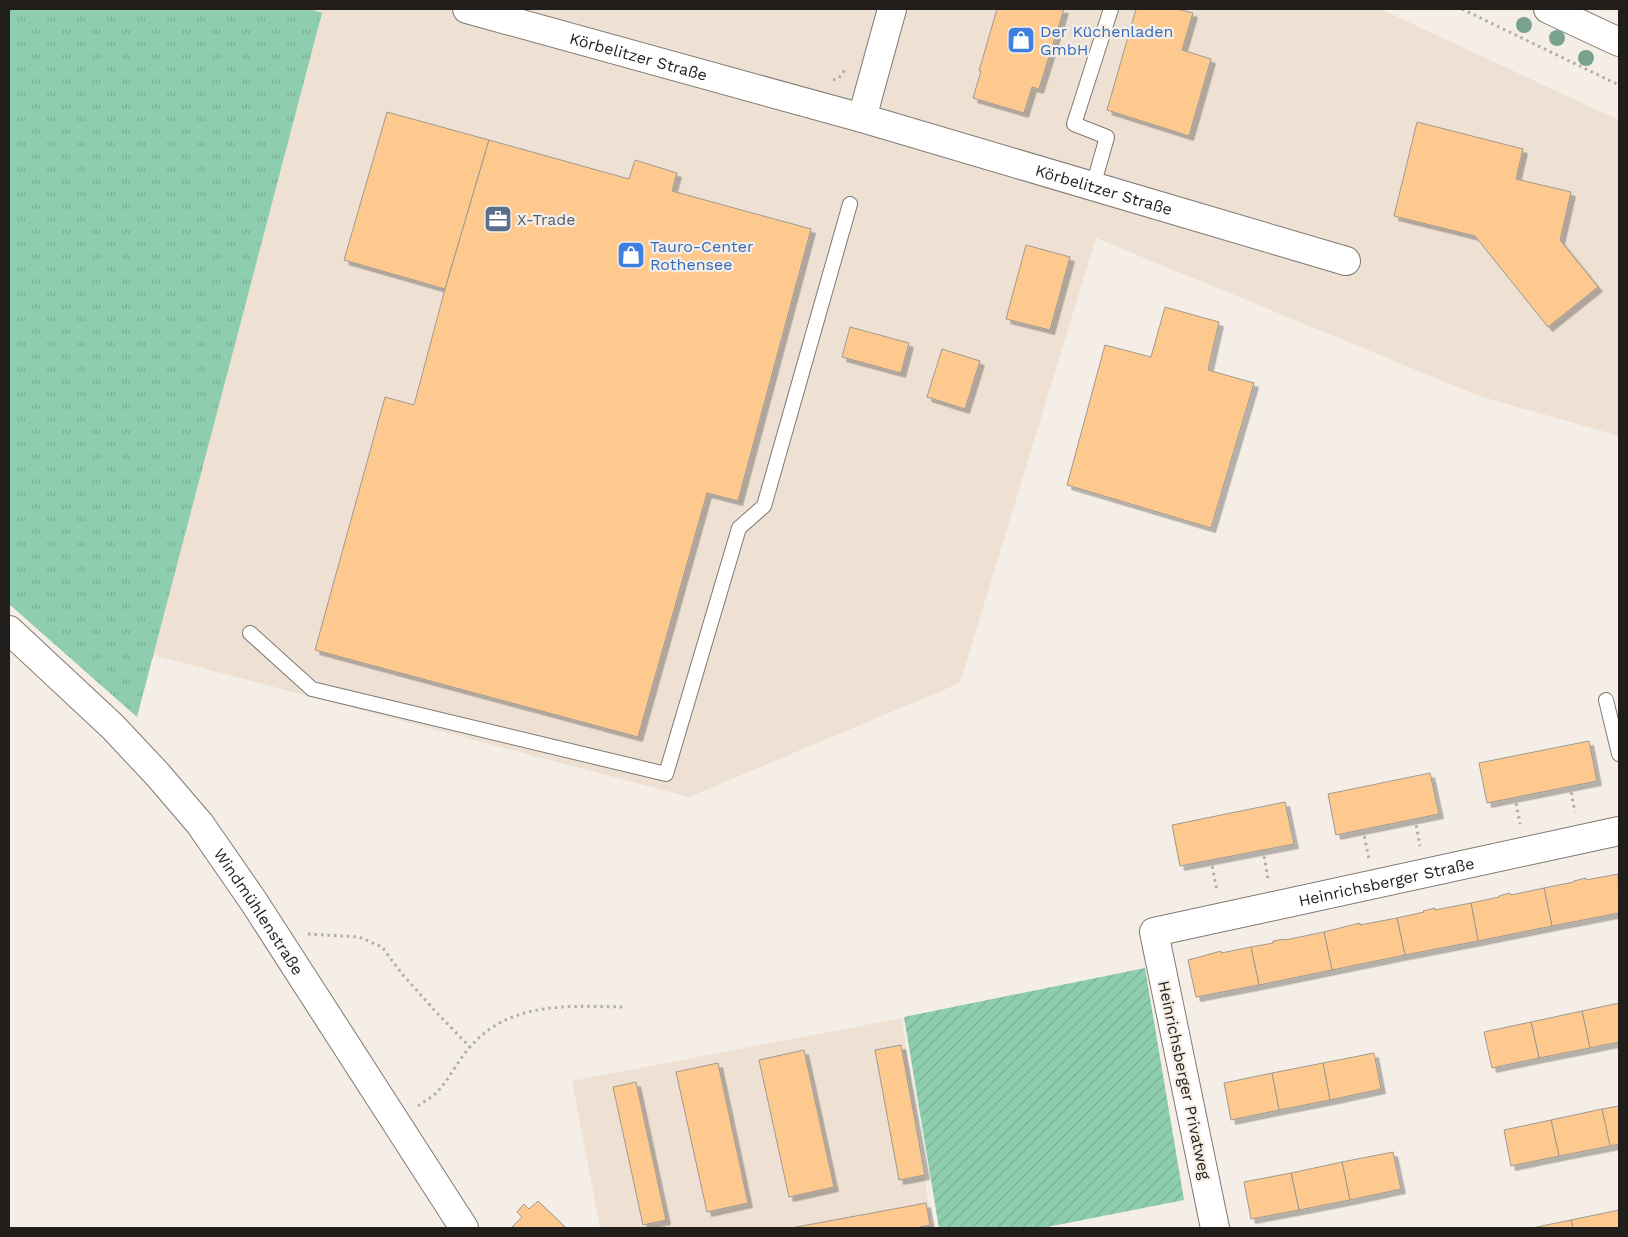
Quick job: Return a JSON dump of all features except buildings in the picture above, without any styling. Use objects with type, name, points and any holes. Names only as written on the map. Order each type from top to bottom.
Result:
[{"type":"street","name":"Körbelitzer Straße","points":[[467,9],[810,103],[1346,261]]},
{"type":"street","points":[[862,118],[892,9]]},
{"type":"street","points":[[1548,9],[1619,42]]},
{"type":"street","name":"Windmühlenstraße","points":[[9,630],[113,727],[158,774],[200,824],[273,930],[464,1228]]},
{"type":"street","name":"Heinrichsberger Straße","points":[[1154,932],[1619,831]]},
{"type":"street","name":"Heinrichsberger Privatweg","points":[[1154,932],[1215,1228]]},
{"type":"lane","points":[[1093,186],[1107,137],[1074,124],[1111,9]]},
{"type":"lane","points":[[250,633],[312,689],[666,774],[739,528],[764,506],[850,204]]},
{"type":"lane","points":[[1606,700],[1619,754]]},
{"type":"path","points":[[1462,9],[1619,85]]},
{"type":"path","points":[[810,103],[821,85],[839,78],[847,66]]},
{"type":"path","points":[[1570,786],[1576,818]]},
{"type":"path","points":[[1515,797],[1521,829]]},
{"type":"path","points":[[1415,819],[1421,850]]},
{"type":"path","points":[[1363,830],[1369,860]]},
{"type":"path","points":[[1263,850],[1269,880]]},
{"type":"path","points":[[1211,860],[1217,891]]},
{"type":"path","points":[[273,930],[287,934],[359,937],[382,947],[403,975],[470,1047]]},
{"type":"path","points":[[394,1120],[433,1095],[470,1047],[492,1026],[513,1016],[546,1009],[571,1006],[624,1007]]},
{"type":"shaded area","points":[[310,9],[1380,9],[1619,120],[1619,436],[1479,396],[1096,238],[960,683],[689,797],[153,655],[322,14]]},
{"type":"shaded area","points":[[902,1018],[932,1228],[600,1228],[572,1081]]},
{"type":"green space","points":[[9,9],[310,9],[322,13],[137,717],[9,604]]},
{"type":"green space","points":[[1145,968],[1184,1200],[1042,1228],[939,1228],[904,1017]]},
{"type":"place","name":"Der Küchenladen GmbH","points":[[1021,40]]},
{"type":"place","name":"X-Trade","points":[[498,219]]},
{"type":"place","name":"Tauro-Center Rothensee","points":[[631,255]]}]
